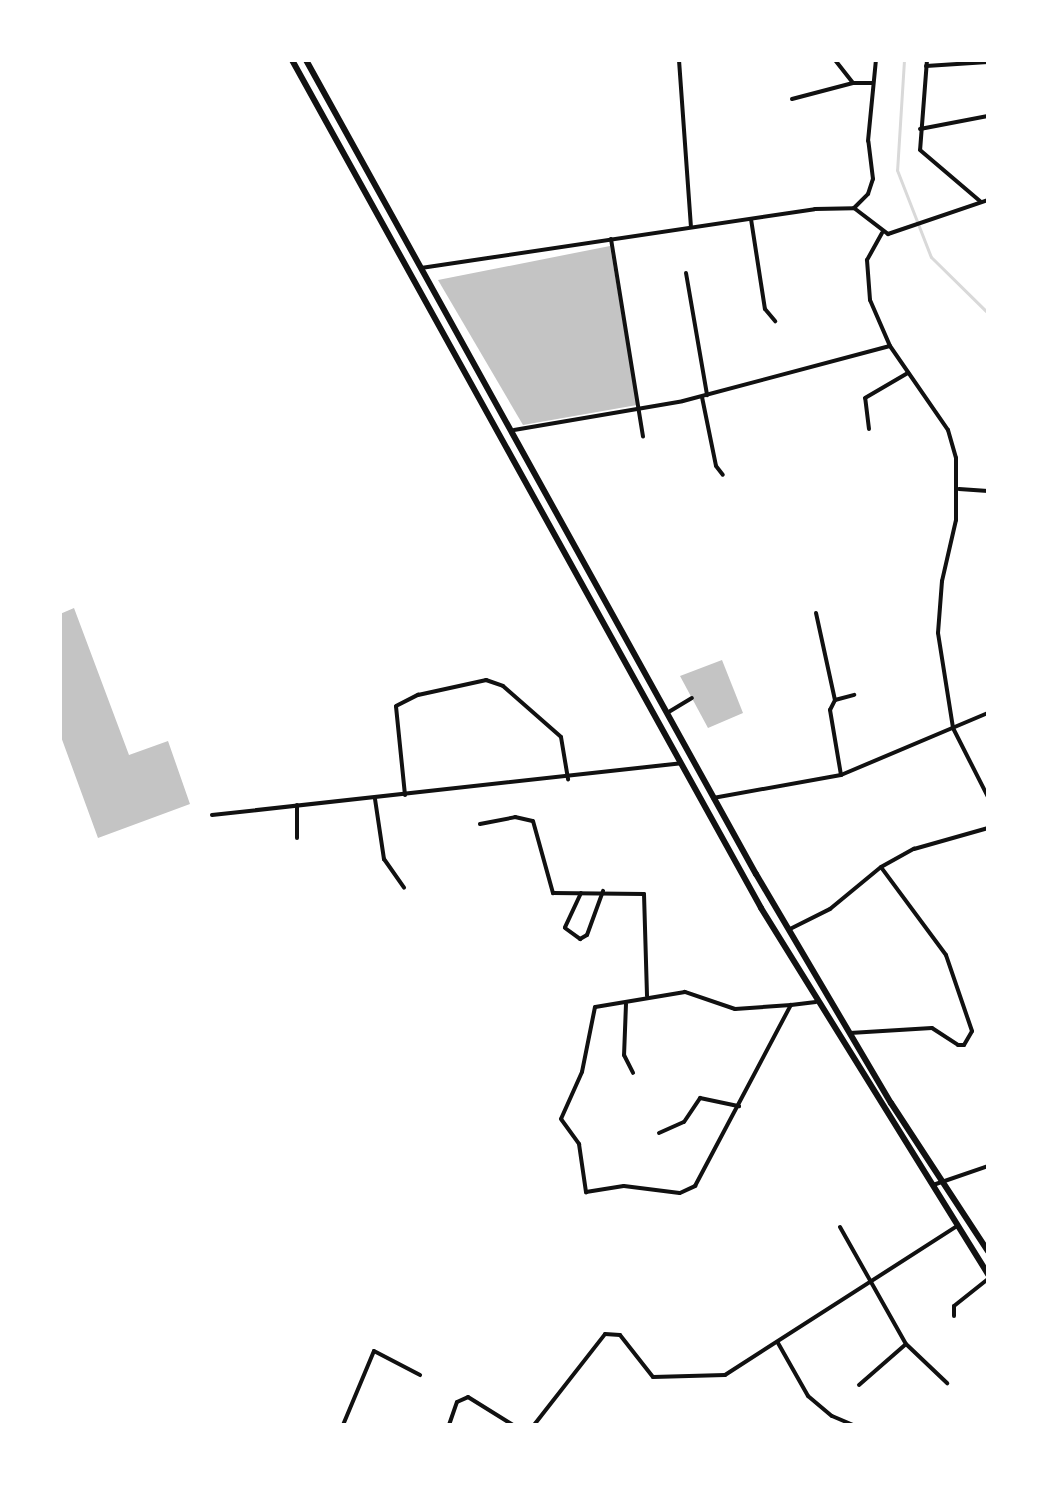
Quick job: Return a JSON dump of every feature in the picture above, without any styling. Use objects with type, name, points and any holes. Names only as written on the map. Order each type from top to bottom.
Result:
[{"type":"highway","points":[[292,60],[816,1002],[988,1277]]},
{"type":"highway","points":[[306,60],[514,430],[788,930],[941,1181],[988,1251]]},
{"type":"street","points":[[679,60],[691,226]]},
{"type":"street","points":[[714,60],[765,60]]},
{"type":"street","points":[[835,60],[853,83]]},
{"type":"street","points":[[421,268],[691,226],[854,208],[868,194],[873,179],[868,141],[876,60]]},
{"type":"street","points":[[980,201],[960,180],[922,156],[920,129],[927,63],[988,62]]},
{"type":"street","points":[[792,99],[853,83],[873,83]]},
{"type":"street","points":[[920,129],[988,116]]},
{"type":"street","points":[[988,200],[882,233],[867,260],[865,279],[890,346],[948,430],[959,489],[937,616],[953,728],[988,797]]},
{"type":"street","points":[[854,208],[882,233]]},
{"type":"street","points":[[751,219],[765,309],[775,321]]},
{"type":"street","points":[[611,239],[643,436]]},
{"type":"street","points":[[686,273],[716,466],[723,475]]},
{"type":"street","points":[[514,430],[705,396],[890,346]]},
{"type":"street","points":[[869,429],[865,398],[908,373]]},
{"type":"street","points":[[959,489],[988,491]]},
{"type":"street","points":[[816,613],[835,700],[830,716],[841,775]]},
{"type":"street","points":[[405,795],[395,710],[399,702],[486,680],[506,689],[561,737],[568,779]]},
{"type":"street","points":[[835,700],[854,695]]},
{"type":"street","points":[[667,713],[692,698]]},
{"type":"street","points":[[713,798],[841,775],[988,713]]},
{"type":"street","points":[[212,815],[568,779],[681,763]]},
{"type":"street","points":[[375,799],[384,859],[404,888]]},
{"type":"street","points":[[297,805],[297,838]]},
{"type":"street","points":[[480,824],[515,817],[533,821],[553,893],[640,890],[646,899],[647,996]]},
{"type":"street","points":[[788,930],[830,909],[881,867],[914,849],[988,828]]},
{"type":"street","points":[[850,1033],[932,1028],[958,1045],[964,1045],[972,1031],[946,955],[881,867]]},
{"type":"street","points":[[581,893],[565,928],[580,939],[593,922],[603,891]]},
{"type":"street","points":[[791,1005],[700,1178],[688,1190],[665,1193],[624,1186],[586,1192],[579,1144],[561,1119],[582,1072],[595,1007],[685,992],[735,1009],[816,1002]]},
{"type":"street","points":[[626,1004],[624,1055],[633,1073]]},
{"type":"street","points":[[659,1133],[684,1122],[700,1098],[739,1106]]},
{"type":"street","points":[[931,1186],[988,1166]]},
{"type":"street","points":[[534,1425],[605,1334],[620,1335],[653,1377],[690,1372],[718,1377],[778,1343],[957,1226]]},
{"type":"street","points":[[840,1227],[906,1344],[947,1383]]},
{"type":"street","points":[[954,1316],[954,1306],[988,1277]]},
{"type":"street","points":[[778,1343],[808,1396],[844,1424],[853,1425]]},
{"type":"street","points":[[859,1385],[906,1344]]},
{"type":"street","points":[[343,1425],[374,1351],[420,1375]]},
{"type":"street","points":[[449,1425],[457,1402],[468,1397],[513,1425]]},
{"type":"building","points":[[610,246],[637,405],[523,425],[438,280]]},
{"type":"building","points":[[74,608],[129,755],[168,741],[190,804],[98,838],[60,734],[60,614]]},
{"type":"building","points":[[722,660],[743,713],[708,728],[680,676]]},
{"type":"waterway","points":[[904,60],[897,170],[931,257],[988,313]]}]
